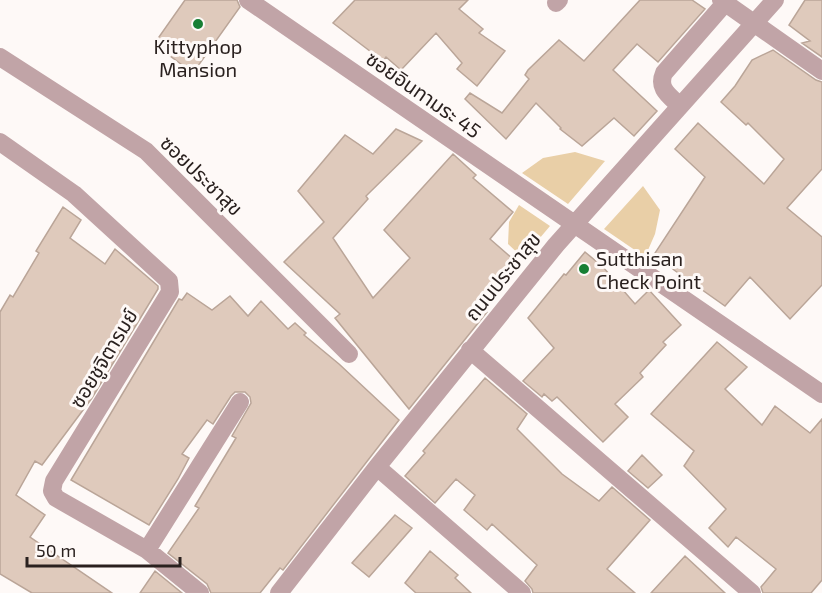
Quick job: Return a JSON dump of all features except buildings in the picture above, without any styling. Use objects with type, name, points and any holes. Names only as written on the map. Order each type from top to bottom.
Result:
[{"type":"street","name":"ซอยอินทามระ 45","points":[[248,0],[822,394]]},
{"type":"street","name":"ถนนประชาสุข","points":[[279,593],[470,350],[573,225],[775,0]]},
{"type":"street","points":[[680,106],[663,90],[661,79],[723,2],[822,71]]},
{"type":"street","name":"ซอยประชาสุข","points":[[0,57],[146,151],[349,354]]},
{"type":"street","name":"ซอยชูจิตารมย์","points":[[0,142],[74,194],[169,281],[170,292],[54,482],[52,491],[56,498],[147,550],[200,593]]},
{"type":"street","points":[[470,350],[752,593]]},
{"type":"street","points":[[147,550],[240,402]]},
{"type":"street","points":[[377,467],[522,593]]},
{"type":"shaded area","points":[[575,152],[605,161],[568,204],[522,173],[543,158]]},
{"type":"shaded area","points":[[643,186],[660,210],[655,234],[645,257],[604,229]]},
{"type":"shaded area","points":[[519,205],[550,226],[523,258],[508,244],[509,222]]},
{"type":"place","name":"Kittyphop Mansion","points":[[198,24]]},
{"type":"place","name":"Sutthisan Check Point","points":[[584,269]]}]
